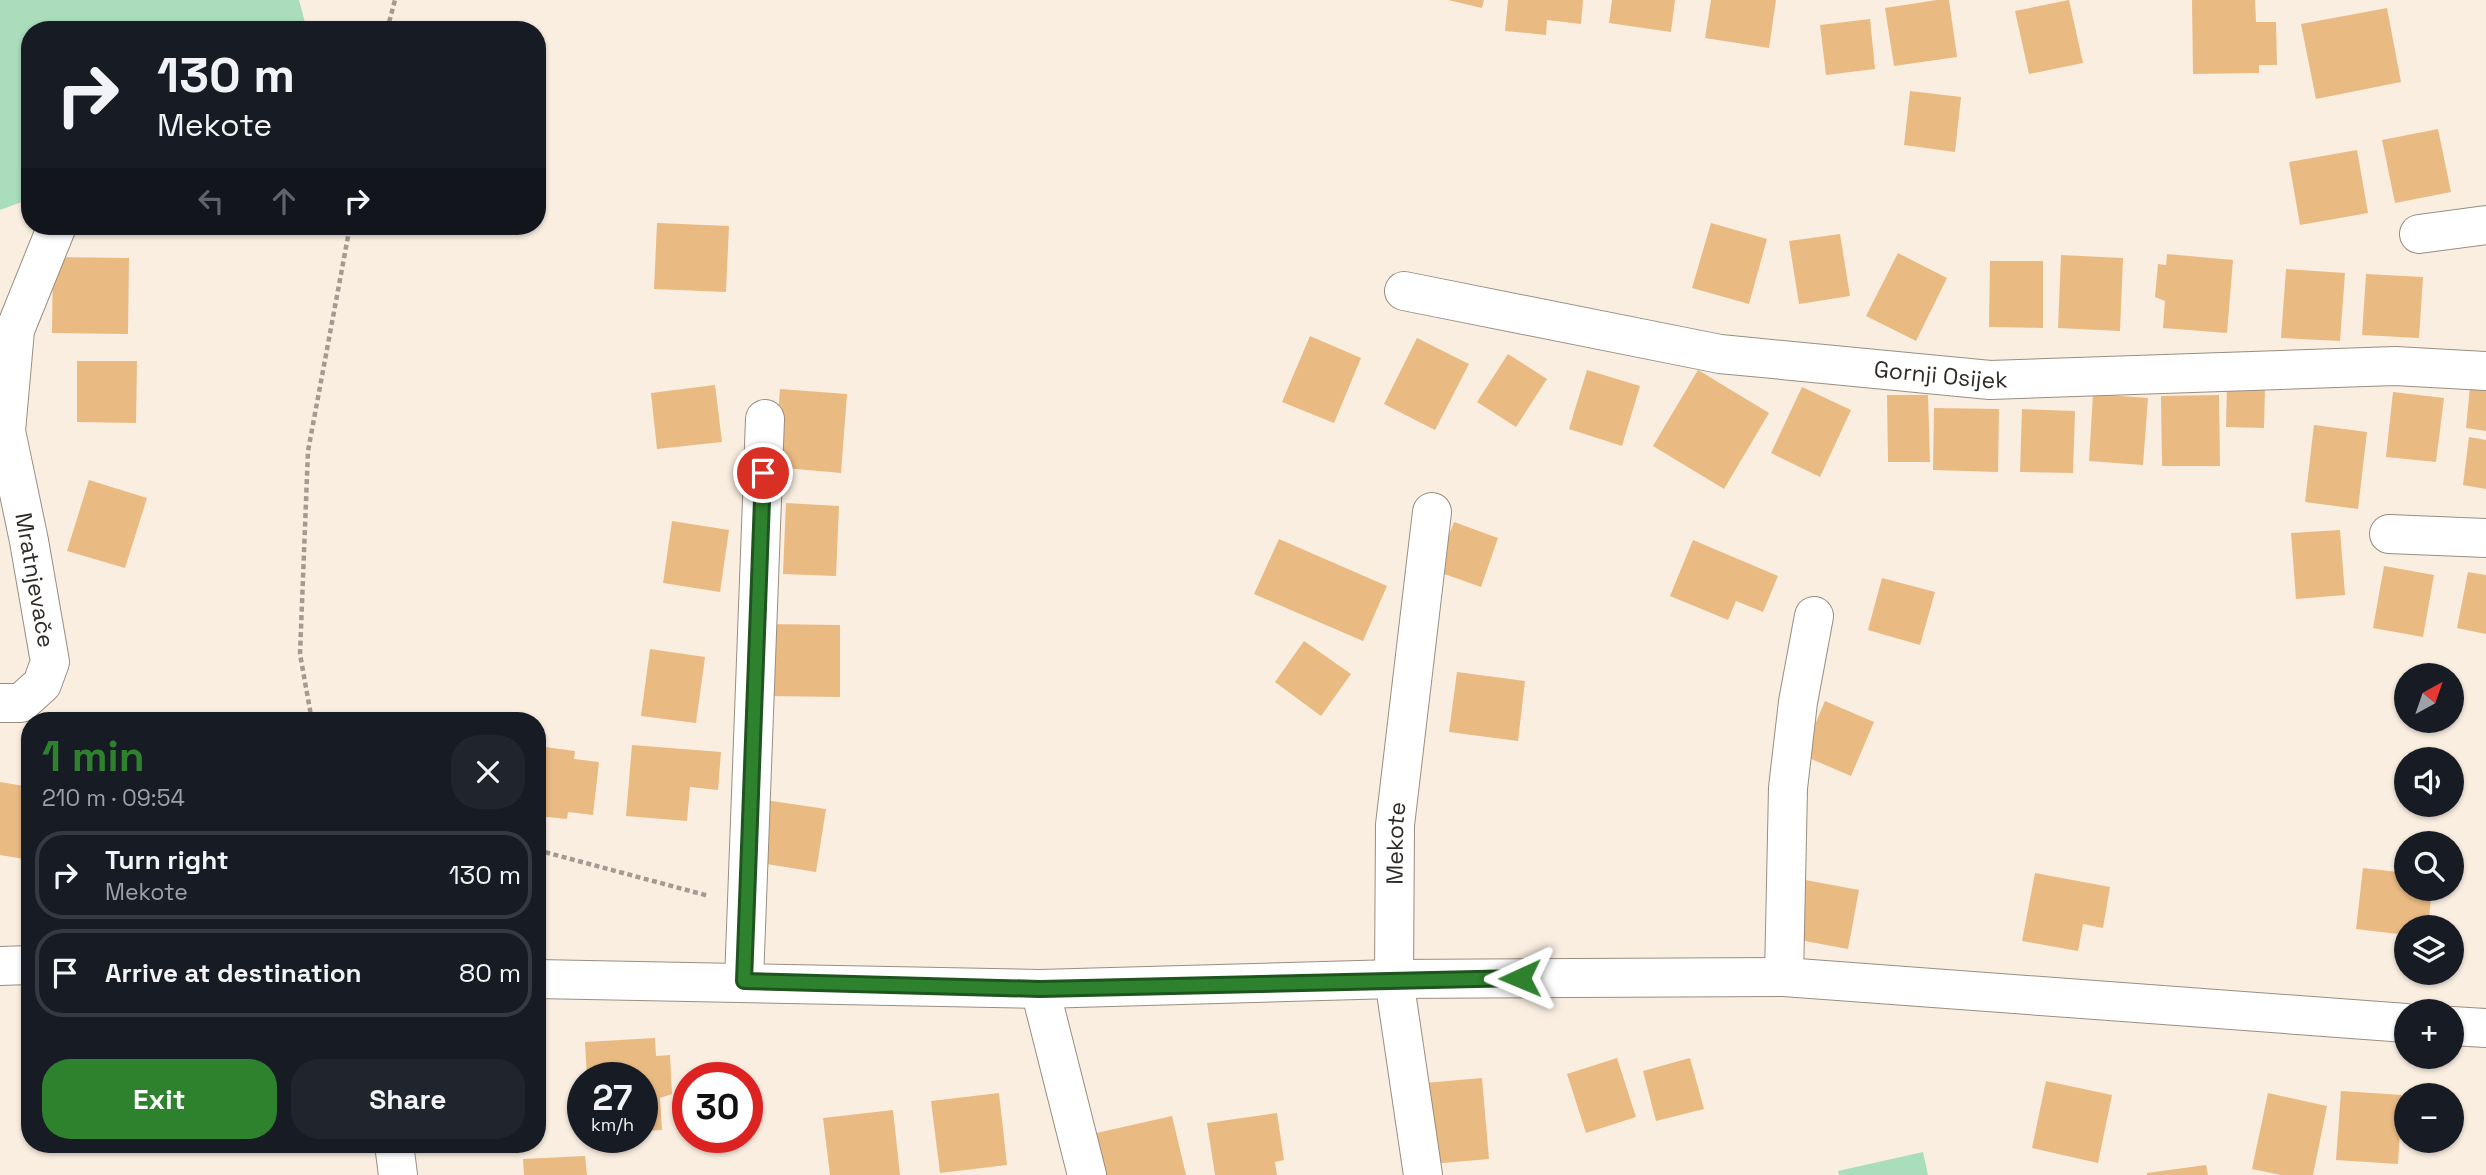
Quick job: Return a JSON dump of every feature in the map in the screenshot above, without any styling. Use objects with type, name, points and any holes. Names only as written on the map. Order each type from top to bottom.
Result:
[{"type":"street","points":[[2419,234],[2486,225]]},
{"type":"street","name":"Mratnjevače","points":[[0,703],[21,703],[42,684],[50,663],[29,541],[6,431],[15,330],[53,235]]},
{"type":"street","name":"Gornji Osijek","points":[[1404,291],[1720,354],[1990,380],[2395,366],[2486,371]]},
{"type":"street","points":[[744,981],[765,419]]},
{"type":"street","name":"Mekote","points":[[1423,1175],[1394,979],[1395,825],[1432,512]]},
{"type":"street","points":[[2389,534],[2486,538]]},
{"type":"street","points":[[1784,977],[1788,788],[1798,702],[1814,616]]},
{"type":"street","points":[[0,967],[21,966]]},
{"type":"street","points":[[546,979],[1040,989],[1394,979],[1784,977],[2394,1022]]},
{"type":"street","points":[[1040,989],[1087,1175]]},
{"type":"street","points":[[2464,1027],[2486,1028]]},
{"type":"street","points":[[395,1153],[398,1175]]},
{"type":"path","points":[[389,21],[395,0]]},
{"type":"path","points":[[311,712],[300,654],[308,451],[348,235]]},
{"type":"path","points":[[546,852],[747,907]]},
{"type":"green space","points":[[0,0],[299,0],[305,21],[21,21],[21,202],[0,210]]},
{"type":"green space","points":[[1923,1152],[1928,1175],[1839,1175],[1838,1171]]},
{"type":"building","points":[[1448,0],[1484,0],[1482,8]]},
{"type":"building","points":[[1508,0],[1583,0],[1581,24],[1547,20],[1546,35],[1505,31]]},
{"type":"building","points":[[1612,0],[1675,0],[1671,32],[1609,23]]},
{"type":"building","points":[[1711,0],[1776,0],[1769,48],[1705,38]]},
{"type":"building","points":[[1949,0],[1957,57],[1894,66],[1885,8]]},
{"type":"building","points":[[2069,0],[2083,63],[2029,74],[2015,11]]},
{"type":"building","points":[[2192,0],[2255,0],[2256,22],[2276,22],[2277,65],[2259,65],[2259,73],[2193,74]]},
{"type":"building","points":[[2387,8],[2401,82],[2316,99],[2301,24]]},
{"type":"building","points":[[1870,19],[1875,69],[1826,75],[1820,25]]},
{"type":"building","points":[[1910,91],[1961,97],[1955,152],[1904,145]]},
{"type":"building","points":[[2438,129],[2451,192],[2395,203],[2382,140]]},
{"type":"building","points":[[2357,150],[2368,213],[2300,225],[2289,162]]},
{"type":"building","points":[[657,223],[729,226],[726,292],[654,289]]},
{"type":"building","points":[[1711,223],[1767,239],[1749,304],[1692,288]]},
{"type":"building","points":[[1840,234],[1850,296],[1799,304],[1789,241]]},
{"type":"building","points":[[1898,253],[1947,278],[1916,341],[1866,316]]},
{"type":"building","points":[[2167,254],[2233,260],[2227,333],[2163,328],[2165,301],[2155,297],[2158,264],[2166,265]]},
{"type":"building","points":[[2061,255],[2123,258],[2120,331],[2058,328]]},
{"type":"building","points":[[53,257],[129,258],[128,334],[52,333]]},
{"type":"building","points":[[1990,261],[2043,261],[2043,328],[1989,327]]},
{"type":"building","points":[[2286,269],[2345,273],[2340,341],[2281,338]]},
{"type":"building","points":[[2366,274],[2423,277],[2419,338],[2362,335]]},
{"type":"building","points":[[1310,336],[1361,358],[1334,423],[1282,402]]},
{"type":"building","points":[[1417,338],[1469,364],[1435,430],[1384,404]]},
{"type":"building","points":[[1508,354],[1547,379],[1516,427],[1477,402]]},
{"type":"building","points":[[77,361],[137,361],[136,423],[77,422]]},
{"type":"building","points":[[1587,370],[1640,386],[1622,446],[1569,429]]},
{"type":"building","points":[[1698,370],[1769,413],[1724,489],[1653,446]]},
{"type":"building","points":[[715,385],[722,442],[657,449],[651,393]]},
{"type":"building","points":[[2227,386],[2265,387],[2264,428],[2226,427]]},
{"type":"building","points":[[1802,387],[1851,410],[1820,477],[1771,453]]},
{"type":"building","points":[[2470,387],[2486,389],[2486,431],[2466,428]]},
{"type":"building","points":[[780,389],[847,394],[841,473],[774,467]]},
{"type":"building","points":[[2393,392],[2444,398],[2436,462],[2386,457]]},
{"type":"building","points":[[2093,394],[2148,398],[2143,465],[2089,461]]},
{"type":"building","points":[[1887,395],[1928,395],[1930,462],[1888,462]]},
{"type":"building","points":[[2219,395],[2220,466],[2162,466],[2161,396]]},
{"type":"building","points":[[1934,408],[1999,409],[1998,472],[1933,470]]},
{"type":"building","points":[[2022,409],[2075,411],[2073,473],[2020,472]]},
{"type":"building","points":[[2314,425],[2367,432],[2358,509],[2305,502]]},
{"type":"building","points":[[2469,437],[2486,440],[2486,489],[2463,485]]},
{"type":"building","points":[[89,480],[147,498],[125,568],[67,551]]},
{"type":"building","points":[[786,503],[839,506],[836,576],[783,574]]},
{"type":"building","points":[[672,521],[729,530],[720,592],[663,583]]},
{"type":"building","points":[[1454,522],[1498,538],[1481,587],[1436,571]]},
{"type":"building","points":[[2340,530],[2345,595],[2296,599],[2291,533]]},
{"type":"building","points":[[1279,539],[1387,586],[1363,641],[1254,594]]},
{"type":"building","points":[[1693,540],[1778,576],[1763,612],[1736,601],[1728,620],[1670,596]]},
{"type":"building","points":[[2384,566],[2434,575],[2423,637],[2373,628]]},
{"type":"building","points":[[2468,572],[2486,575],[2486,634],[2457,628]]},
{"type":"building","points":[[1882,578],[1935,592],[1920,645],[1868,630]]},
{"type":"building","points":[[767,624],[840,625],[840,697],[767,696]]},
{"type":"building","points":[[1304,641],[1351,674],[1321,716],[1275,682]]},
{"type":"building","points":[[650,649],[705,657],[696,723],[641,716]]},
{"type":"building","points":[[1457,672],[1525,681],[1518,741],[1449,732]]},
{"type":"building","points":[[1825,701],[1874,722],[1851,776],[1802,755]]},
{"type":"building","points":[[632,745],[721,752],[718,790],[690,787],[687,821],[626,816]]},
{"type":"building","points":[[546,747],[575,751],[574,759],[599,762],[593,815],[568,812],[567,819],[546,817]]},
{"type":"building","points":[[0,782],[21,786],[21,858],[0,855]]},
{"type":"building","points":[[765,800],[826,809],[816,872],[755,862]]},
{"type":"building","points":[[2363,868],[2394,872],[2394,901],[2431,901],[2429,915],[2394,915],[2394,934],[2356,929]]},
{"type":"building","points":[[2035,873],[2110,887],[2103,928],[2083,924],[2078,951],[2022,941]]},
{"type":"building","points":[[1800,879],[1859,890],[1848,949],[1789,938]]},
{"type":"building","points":[[655,1038],[656,1056],[670,1055],[672,1094],[660,1098],[662,1130],[658,1130],[658,1062],[586,1062],[585,1042]]},
{"type":"building","points":[[1617,1058],[1636,1117],[1586,1133],[1567,1074]]},
{"type":"building","points":[[1690,1058],[1704,1109],[1656,1121],[1643,1071]]},
{"type":"building","points":[[1482,1078],[1489,1159],[1431,1164],[1424,1083]]},
{"type":"building","points":[[2046,1081],[2112,1095],[2098,1163],[2032,1148]]},
{"type":"building","points":[[2341,1091],[2394,1094],[2394,1153],[2399,1153],[2398,1164],[2336,1160]]},
{"type":"building","points":[[999,1093],[1007,1165],[940,1173],[931,1101]]},
{"type":"building","points":[[2268,1093],[2327,1106],[2313,1175],[2281,1175],[2252,1169]]},
{"type":"building","points":[[893,1110],[900,1175],[830,1175],[823,1118]]},
{"type":"building","points":[[1277,1113],[1284,1160],[1275,1162],[1277,1175],[1215,1175],[1207,1123]]},
{"type":"building","points":[[1172,1116],[1186,1175],[1102,1175],[1092,1134]]},
{"type":"building","points":[[585,1156],[587,1175],[524,1175],[523,1159]]},
{"type":"building","points":[[2206,1165],[2208,1175],[2147,1175],[2147,1173]]},
{"type":"route","points":[[763,473],[744,981],[1040,989],[1520,978]]}]
